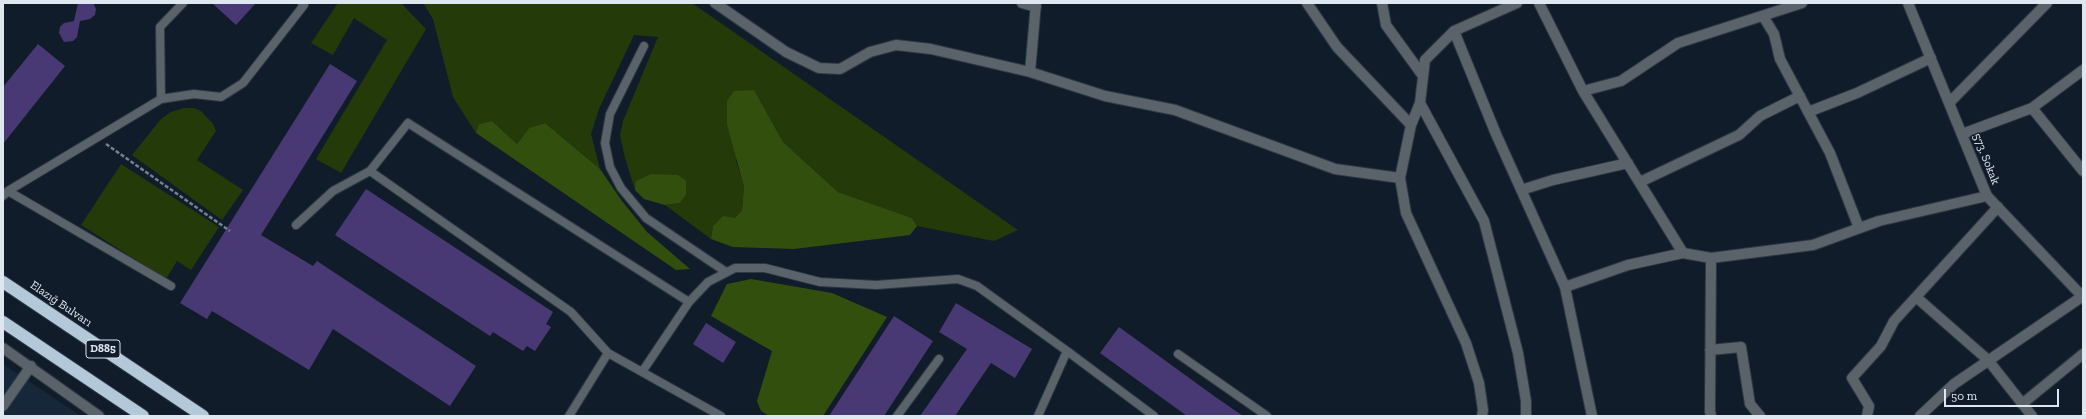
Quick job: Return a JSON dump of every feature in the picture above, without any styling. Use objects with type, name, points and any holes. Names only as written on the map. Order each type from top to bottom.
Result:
[{"type":"highway","name":"Elazığ Bulvarı","points":[[3,282],[203,416]]},
{"type":"highway","name":"D885","points":[[3,322],[143,416]]},
{"type":"street","points":[[715,3],[786,52],[819,68],[840,69],[870,52],[896,45],[931,49],[1030,72],[1105,96],[1176,110],[1335,169],[1400,178]]},
{"type":"street","points":[[1022,3],[1036,5],[1030,72]]},
{"type":"street","points":[[1307,3],[1337,47],[1411,125]]},
{"type":"street","points":[[1382,3],[1386,25],[1423,76]]},
{"type":"street","points":[[1482,416],[1483,410],[1479,383],[1466,343],[1406,213],[1400,178],[1411,125],[1420,103],[1425,60],[1454,31],[1517,3]]},
{"type":"street","points":[[1538,3],[1583,91],[1683,253]]},
{"type":"street","points":[[1583,91],[1621,81],[1678,43],[1802,3]]},
{"type":"street","name":"573. Sokak","points":[[1908,3],[1987,196],[2083,296]]},
{"type":"street","points":[[1949,103],[2047,3]]},
{"type":"street","points":[[1763,16],[1774,34],[1780,60],[1830,153],[1859,228]]},
{"type":"street","points":[[1454,31],[1496,134],[1565,288],[1592,416]]},
{"type":"street","points":[[1808,112],[1857,93],[1931,58]]},
{"type":"street","points":[[1962,134],[2032,108],[2083,70]]},
{"type":"street","points":[[1640,182],[1739,135],[1760,116],[1800,96]]},
{"type":"street","points":[[1420,103],[1484,221],[1518,353],[1526,401],[1526,416]]},
{"type":"street","points":[[2032,108],[2083,171]]},
{"type":"street","points":[[1521,190],[1553,180],[1628,163]]},
{"type":"street","points":[[1565,288],[1628,265],[1683,253],[1711,258],[1813,245],[1879,221],[1987,196]]},
{"type":"street","points":[[1867,416],[1869,406],[1852,378],[1881,346],[1894,321],[1998,207]]},
{"type":"street","points":[[1711,258],[1711,416]]},
{"type":"street","points":[[1920,416],[1954,384],[2083,296]]},
{"type":"street","points":[[1916,297],[1988,360],[2032,416]]},
{"type":"street","points":[[1710,350],[1741,347],[1750,404],[1760,416]]},
{"type":"street","points":[[3,348],[31,366],[99,416]]},
{"type":"street","points":[[2022,404],[2083,354]]},
{"type":"street","points":[[3,406],[31,366]]},
{"type":"lane","points":[[161,99],[160,27],[183,3]]},
{"type":"lane","points":[[171,286],[5,193],[161,99],[194,94],[221,97],[243,83],[304,5],[302,3]]},
{"type":"lane","points":[[644,46],[610,114],[605,143],[610,167],[622,188],[646,218],[726,272]]},
{"type":"lane","points":[[296,225],[332,191],[370,171],[408,123],[689,302]]},
{"type":"lane","points":[[370,171],[571,312],[608,353],[721,416]]},
{"type":"lane","points":[[642,372],[689,302],[708,282],[735,268],[765,268],[820,282],[876,285],[958,279],[977,286],[1154,416]]},
{"type":"lane","points":[[1038,416],[1067,351]]},
{"type":"lane","points":[[569,416],[608,353]]},
{"type":"lane","points":[[1178,354],[1267,416]]},
{"type":"lane","points":[[897,416],[939,359]]},
{"type":"path","points":[[97,138],[230,231]]},
{"type":"shaded area","points":[[3,364],[81,416],[3,416]]},
{"type":"green space","points":[[338,3],[401,3],[426,29],[341,173],[316,159],[387,40],[354,18],[333,55],[311,43]]},
{"type":"green space","points":[[423,3],[692,3],[1018,230],[994,241],[917,226],[912,218],[838,192],[783,142],[754,91],[736,160],[744,187],[742,210],[735,218],[713,226],[711,239],[665,205],[680,203],[637,181],[635,190],[625,158],[620,135],[623,121],[658,37],[634,35],[599,109],[591,134],[600,169],[545,123],[529,128],[517,144],[492,121],[479,124],[476,133],[453,97],[433,19]]},
{"type":"green space","points":[[754,90],[783,142],[838,192],[912,218],[917,226],[910,235],[794,249],[733,247],[711,239],[713,226],[723,216],[735,218],[742,210],[744,187],[727,124],[727,101],[734,91]]},
{"type":"green space","points":[[184,108],[194,108],[201,111],[213,124],[216,131],[197,160],[243,190],[222,220],[132,155],[161,119],[171,112]]},
{"type":"green space","points":[[492,121],[517,144],[529,128],[545,123],[600,169],[622,201],[647,232],[690,269],[676,270],[476,133],[479,124]]},
{"type":"green space","points":[[121,164],[219,227],[191,270],[177,261],[166,279],[81,225]]},
{"type":"green space","points":[[651,174],[678,175],[686,181],[686,194],[680,203],[665,205],[644,199],[635,190],[636,181]]},
{"type":"green space","points":[[751,279],[832,293],[887,317],[823,416],[769,416],[761,411],[757,401],[772,351],[711,316],[727,284]]},
{"type":"building","points":[[78,3],[93,3],[96,9],[95,15],[90,19],[80,21],[77,37],[73,41],[64,42],[59,33],[60,27],[64,23],[74,21]]},
{"type":"building","points":[[212,3],[256,3],[236,25]]},
{"type":"building","points":[[38,44],[65,66],[3,144],[3,87]]},
{"type":"building","points":[[330,64],[357,81],[261,235],[313,266],[317,261],[476,366],[450,406],[333,329],[309,370],[212,311],[207,319],[180,303]]},
{"type":"building","points":[[366,189],[553,312],[546,324],[551,327],[535,351],[527,346],[523,351],[493,332],[490,336],[335,235]]},
{"type":"building","points":[[956,303],[1032,349],[1015,378],[991,363],[955,416],[920,416],[967,349],[939,332]]},
{"type":"building","points":[[894,316],[933,341],[884,416],[829,416]]},
{"type":"building","points":[[706,323],[736,342],[723,363],[693,344]]},
{"type":"building","points":[[1119,327],[1243,416],[1187,416],[1100,353]]}]
